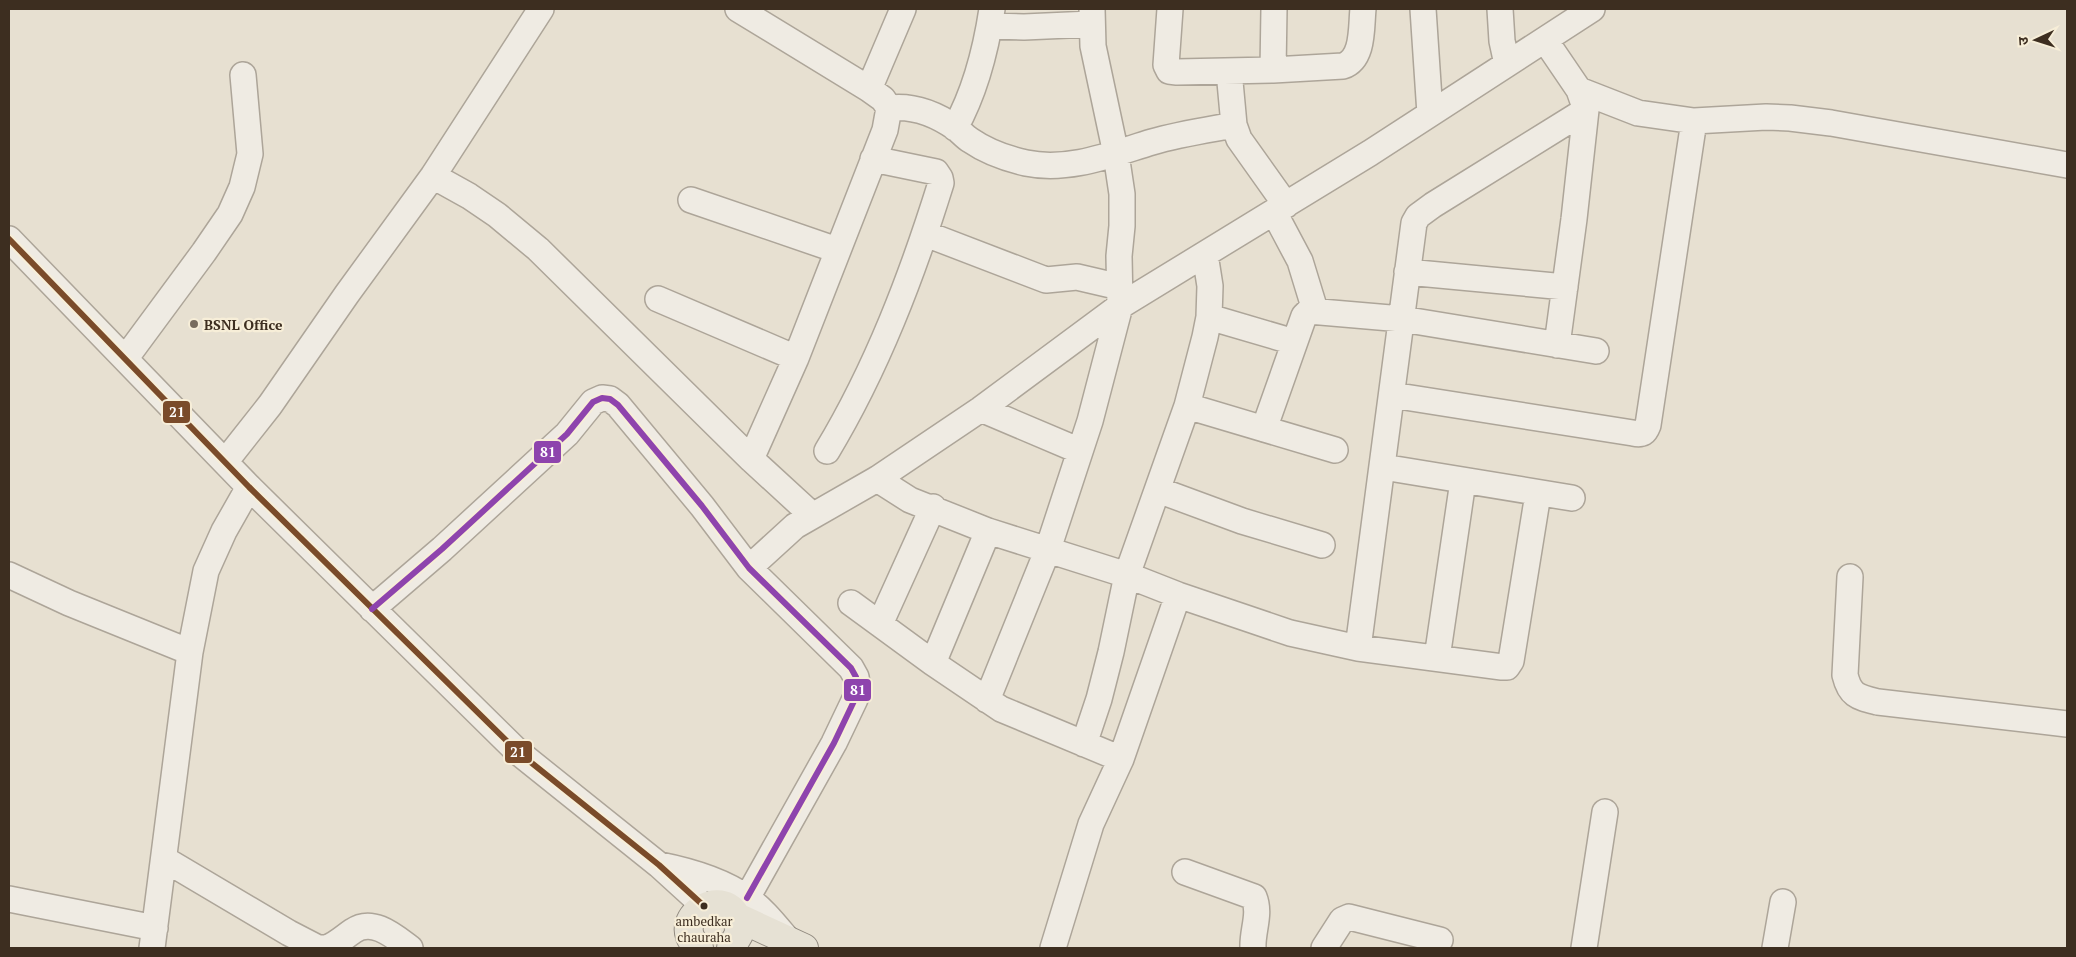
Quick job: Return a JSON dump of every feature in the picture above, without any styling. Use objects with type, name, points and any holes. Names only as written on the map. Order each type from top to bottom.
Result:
[{"type":"main road","points":[[692,946],[690,925],[698,911],[704,906],[711,904],[726,907],[738,926],[788,945]]},
{"type":"street","points":[[225,462],[270,404],[346,294],[433,176],[541,9]]},
{"type":"street","points":[[738,9],[869,89],[883,99],[889,108],[885,130],[796,358],[751,459]]},
{"type":"street","points":[[1170,9],[1166,53],[1169,71],[1177,72],[1274,70],[1350,64],[1356,58],[1359,48],[1363,9]]},
{"type":"street","points":[[1274,9],[1274,70]]},
{"type":"street","points":[[1423,9],[1430,114]]},
{"type":"street","points":[[1500,9],[1502,41],[1507,64]]},
{"type":"street","points":[[869,89],[895,12]]},
{"type":"street","points":[[749,568],[795,526],[877,479],[981,409],[1120,297],[1205,254],[1280,208],[1545,40],[1581,12]]},
{"type":"street","points":[[955,128],[967,108],[991,17],[1024,27],[1092,16],[1093,46],[1116,154],[1122,194],[1120,297],[1109,354],[1048,550],[987,700]]},
{"type":"street","points":[[1545,40],[1582,100],[1574,219],[1556,345]]},
{"type":"street","points":[[1228,71],[1234,125],[1239,139],[1280,208],[1300,261],[1315,310]]},
{"type":"street","points":[[125,359],[230,214],[242,187],[250,154],[243,75]]},
{"type":"street","points":[[1358,648],[1383,467],[1412,230],[1418,216],[1582,100],[1638,113],[1694,121],[1766,117],[1832,123],[2067,165]]},
{"type":"street","points":[[889,108],[911,108],[934,115],[955,128],[970,141],[996,154],[1026,163],[1049,165],[1086,161],[1116,154],[1152,142],[1234,125]]},
{"type":"street","points":[[1392,396],[1634,434],[1645,432],[1648,424],[1694,121]]},
{"type":"street","points":[[827,451],[852,409],[872,366],[926,234],[941,183],[936,172],[873,159]]},
{"type":"street","points":[[433,176],[483,206],[538,249],[751,459],[812,515]]},
{"type":"street","points":[[691,200],[837,250]]},
{"type":"street","points":[[926,234],[1046,280],[1077,277],[1120,297]]},
{"type":"street","points":[[9,239],[249,487],[518,752],[659,865],[704,906]]},
{"type":"street","points":[[1084,744],[1099,699],[1128,575],[1187,406],[1209,317],[1210,286],[1205,254]]},
{"type":"street","points":[[1407,272],[1565,287]]},
{"type":"street","points":[[658,299],[796,358]]},
{"type":"street","points":[[1264,429],[1294,342],[1304,316],[1309,311],[1315,310],[1402,319],[1596,351]]},
{"type":"street","points":[[1209,317],[1294,342]]},
{"type":"street","points":[[372,609],[442,549],[567,434],[594,402],[602,398],[610,399],[618,405],[702,506],[749,568],[850,668],[856,677],[858,689],[855,699],[738,926]]},
{"type":"street","points":[[1187,406],[1335,450]]},
{"type":"street","points":[[981,409],[1080,451]]},
{"type":"street","points":[[1383,467],[1463,482],[1572,498]]},
{"type":"street","points":[[877,479],[910,500],[933,507],[988,531],[1128,575],[1178,595],[1290,633],[1358,648],[1502,667],[1507,667],[1511,661],[1538,494]]},
{"type":"street","points":[[1437,658],[1463,482]]},
{"type":"street","points":[[9,899],[154,938],[190,652],[206,571],[224,531],[249,487]]},
{"type":"street","points":[[1158,490],[1242,521],[1322,544]]},
{"type":"street","points":[[880,624],[933,507]]},
{"type":"street","points":[[933,663],[988,531]]},
{"type":"street","points":[[9,576],[69,604],[190,652]]},
{"type":"street","points":[[1850,577],[1845,675],[1848,688],[1859,698],[1878,702],[2067,724]]},
{"type":"street","points":[[1052,948],[1091,824],[1121,758],[1178,595]]},
{"type":"street","points":[[851,603],[1000,709],[1121,758]]},
{"type":"street","points":[[1584,948],[1605,812]]},
{"type":"street","points":[[164,859],[289,933],[318,948],[326,948],[336,944],[355,929],[365,927],[378,928],[392,934],[410,948]]},
{"type":"street","points":[[659,865],[687,870],[713,880],[738,926]]},
{"type":"street","points":[[1185,872],[1254,897],[1257,904],[1257,913],[1253,948]]},
{"type":"street","points":[[1776,948],[1783,902]]},
{"type":"street","points":[[1324,948],[1342,920],[1349,917],[1440,940]]},
{"type":"transit line","name":"21","points":[[9,239],[249,487],[518,752],[659,865],[704,906]]},
{"type":"transit line","name":"81","points":[[372,609],[442,549],[567,434],[593,402],[602,398],[610,399],[618,405],[702,506],[749,568],[851,668],[856,677],[858,689],[855,699],[834,743],[747,898]]},
{"type":"place","name":"BSNL Office","points":[[194,324]]},
{"type":"place","name":"ambedkar chauraha","points":[[704,906]]}]
